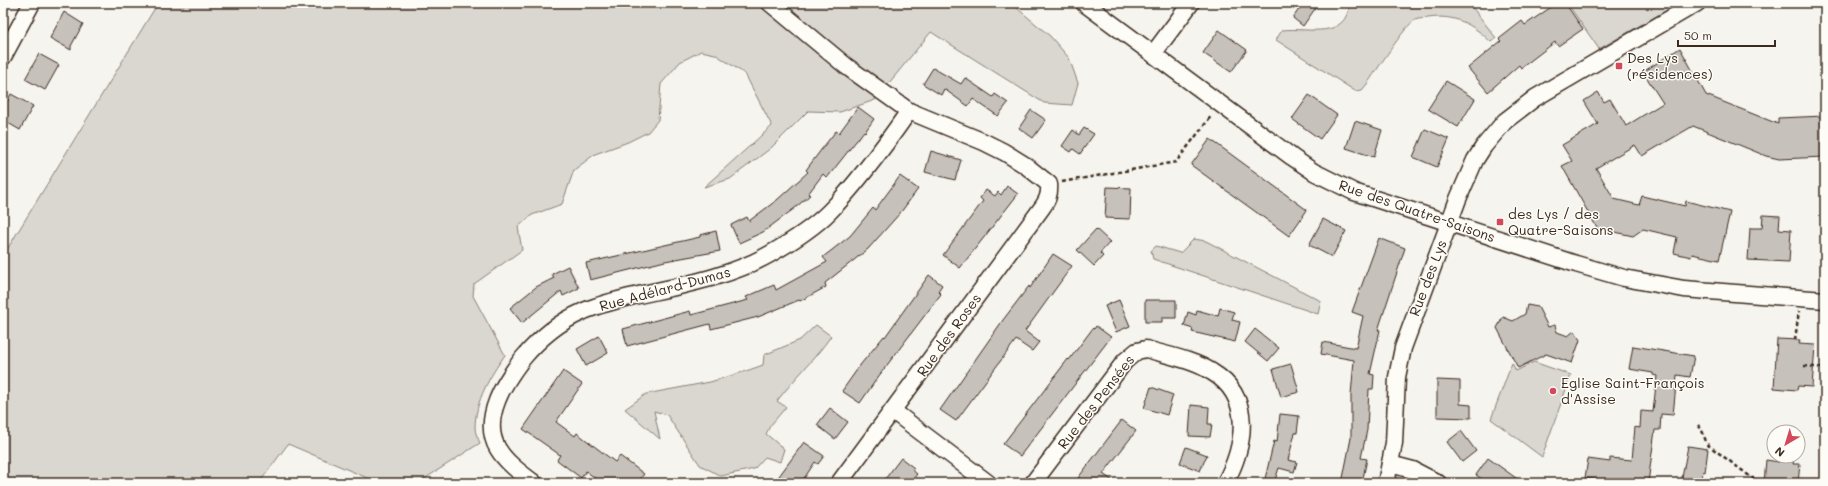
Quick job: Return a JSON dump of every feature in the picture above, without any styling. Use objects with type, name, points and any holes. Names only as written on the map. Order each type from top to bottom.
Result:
[{"type":"street","points":[[3,57],[32,3]]},
{"type":"street","points":[[770,3],[846,66],[909,111],[984,142],[1004,152],[1036,173],[1049,184]]},
{"type":"street","name":"Rue des Quatre-Saisons","points":[[1084,3],[1292,157],[1332,182],[1354,192],[1576,264],[1655,285],[1714,292],[1825,300]]},
{"type":"street","points":[[1153,54],[1191,3]]},
{"type":"street","name":"Rue des Lys","points":[[1386,483],[1394,443],[1399,363],[1415,312],[1475,160],[1494,132],[1530,101],[1560,82],[1697,3]]},
{"type":"street","name":"Rue Adélard-Dumas","points":[[534,483],[509,465],[493,439],[491,424],[492,412],[505,383],[533,346],[549,332],[581,312],[610,302],[724,274],[752,264],[811,228],[828,213],[849,189],[909,111]]},
{"type":"street","name":"Rue des Roses","points":[[839,483],[1041,209],[1050,192],[1049,184]]},
{"type":"street","name":"Rue des Pensées","points":[[1033,483],[1125,361],[1137,351],[1146,349],[1211,371],[1229,386],[1241,410],[1242,438],[1237,456],[1225,483]]},
{"type":"street","points":[[893,410],[988,483]]},
{"type":"street","points":[[1390,464],[1413,470],[1438,483]]},
{"type":"path","points":[[1049,184],[1176,162],[1221,104]]},
{"type":"path","points":[[1795,340],[1800,298]]},
{"type":"path","points":[[1804,366],[1825,368]]},
{"type":"path","points":[[1698,425],[1705,434],[1705,440],[1708,445],[1759,483]]},
{"type":"shaded area","points":[[158,3],[1011,3],[1050,36],[1069,58],[1078,83],[1072,105],[1044,103],[931,32],[875,100],[840,112],[808,111],[771,148],[730,179],[704,187],[772,126],[745,74],[715,54],[701,51],[680,62],[661,84],[658,120],[648,132],[628,142],[595,154],[574,170],[562,204],[532,215],[518,227],[522,250],[474,284],[473,296],[505,355],[484,389],[478,408],[475,428],[480,443],[418,483],[372,483],[372,480],[288,444],[259,483],[3,483],[3,256]]},
{"type":"shaded area","points":[[1350,3],[1469,3],[1496,38],[1491,42],[1470,25],[1455,19],[1438,17],[1417,19],[1405,30],[1362,90],[1355,91],[1276,40],[1282,30],[1325,30],[1334,27],[1341,23],[1347,15]]},
{"type":"shaded area","points":[[1567,3],[1679,3],[1599,49]]},
{"type":"shaded area","points":[[1194,239],[1206,241],[1321,301],[1318,314],[1153,259],[1151,251],[1156,246],[1180,253]]},
{"type":"shaded area","points":[[816,325],[831,336],[777,401],[786,407],[770,426],[766,434],[784,449],[780,462],[765,457],[754,469],[721,476],[700,465],[667,415],[654,411],[660,439],[625,409],[646,394],[710,382],[763,365],[764,355],[800,340]]},
{"type":"shaded area","points":[[1534,362],[1571,375],[1542,457],[1491,419],[1512,363],[1516,371]]},
{"type":"building","points":[[1303,3],[1319,3],[1303,26],[1293,18]]},
{"type":"building","points":[[1557,3],[1565,3],[1583,29],[1558,46],[1555,42],[1521,68],[1519,65],[1488,92],[1468,68],[1501,41],[1499,39],[1522,21],[1525,25]]},
{"type":"building","points":[[64,12],[83,24],[71,46],[71,50],[50,38]]},
{"type":"building","points":[[1219,30],[1247,50],[1231,72],[1203,53]]},
{"type":"building","points":[[1680,48],[1706,95],[1778,124],[1778,118],[1825,116],[1825,157],[1779,159],[1766,156],[1693,126],[1642,156],[1635,145],[1596,168],[1614,199],[1639,205],[1642,196],[1685,206],[1686,201],[1730,212],[1719,260],[1692,254],[1691,257],[1674,253],[1677,237],[1643,229],[1633,236],[1597,228],[1562,166],[1572,161],[1562,145],[1598,124],[1584,101],[1598,92],[1604,102],[1610,99],[1626,126],[1663,103],[1643,72]]},
{"type":"building","points":[[39,54],[59,65],[45,90],[25,79]]},
{"type":"building","points":[[933,68],[961,84],[965,78],[993,97],[995,94],[1008,103],[998,116],[973,99],[968,106],[944,89],[941,95],[923,84]]},
{"type":"building","points":[[1446,81],[1475,99],[1458,127],[1428,109]]},
{"type":"building","points":[[11,94],[33,106],[20,130],[3,120],[3,110]]},
{"type":"building","points":[[1309,95],[1337,115],[1320,139],[1292,119]]},
{"type":"building","points":[[858,107],[874,119],[827,178],[823,174],[808,194],[810,195],[795,208],[763,232],[739,243],[731,225],[747,217],[749,221],[777,200],[808,172],[806,170],[824,146],[836,131],[839,133]]},
{"type":"building","points":[[1031,110],[1046,120],[1033,138],[1019,128]]},
{"type":"building","points":[[1355,121],[1382,130],[1374,157],[1346,148]]},
{"type":"building","points":[[1084,128],[1094,134],[1080,154],[1073,149],[1071,152],[1062,146],[1073,130],[1079,135]]},
{"type":"building","points":[[1425,129],[1449,139],[1437,167],[1413,157]]},
{"type":"building","points":[[1210,139],[1307,210],[1289,236],[1191,165]]},
{"type":"building","points":[[931,151],[961,160],[955,180],[925,172]]},
{"type":"building","points":[[900,176],[918,189],[901,212],[868,249],[825,283],[826,287],[800,301],[799,300],[758,317],[711,329],[710,324],[627,346],[623,329],[690,311],[691,315],[748,300],[746,297],[774,285],[776,290],[827,262],[823,257],[850,236],[873,208],[875,210]]},
{"type":"building","points":[[1007,186],[1018,194],[960,268],[943,255],[983,201],[980,198],[986,190],[995,196],[998,192],[1001,195]]},
{"type":"building","points":[[1107,187],[1131,188],[1130,219],[1105,218]]},
{"type":"building","points":[[1763,215],[1780,216],[1779,229],[1791,230],[1789,262],[1748,260],[1750,228],[1762,228]]},
{"type":"building","points":[[1323,219],[1346,231],[1332,257],[1309,245]]},
{"type":"building","points":[[1096,229],[1110,242],[1100,253],[1103,256],[1094,266],[1077,250]]},
{"type":"building","points":[[716,231],[720,251],[665,261],[590,280],[586,263],[700,237],[700,235]]},
{"type":"building","points":[[1379,238],[1405,248],[1378,330],[1380,330],[1370,374],[1374,375],[1373,389],[1369,389],[1367,430],[1361,458],[1367,459],[1362,483],[1342,483],[1351,438],[1351,395],[1354,360],[1321,354],[1323,342],[1356,348],[1363,316],[1352,312]]},
{"type":"building","points":[[1053,254],[1072,266],[1025,331],[1039,342],[1032,351],[1016,340],[956,421],[940,410],[1003,320],[1029,286],[1030,288]]},
{"type":"building","points":[[568,266],[579,288],[563,296],[561,291],[522,323],[510,308],[536,287],[554,278],[552,274]]},
{"type":"building","points":[[929,275],[942,285],[938,291],[941,294],[860,403],[842,391],[861,364],[884,336],[885,337]]},
{"type":"building","points":[[1119,300],[1130,326],[1116,332],[1105,306]]},
{"type":"building","points":[[1145,300],[1176,300],[1176,318],[1162,318],[1162,322],[1145,322]]},
{"type":"building","points":[[1527,305],[1538,307],[1548,327],[1555,325],[1557,332],[1568,336],[1574,331],[1580,340],[1572,363],[1546,354],[1518,368],[1497,328],[1503,317],[1513,321],[1525,314]]},
{"type":"building","points":[[1220,308],[1234,312],[1232,320],[1240,322],[1235,342],[1192,332],[1193,329],[1184,326],[1188,312],[1196,315],[1197,310],[1218,316]]},
{"type":"building","points":[[1096,326],[1111,337],[1020,456],[1003,444],[1068,359],[1069,360]]},
{"type":"building","points":[[1255,329],[1279,348],[1268,361],[1245,342]]},
{"type":"building","points":[[599,336],[608,353],[586,366],[577,349]]},
{"type":"building","points":[[1777,339],[1800,340],[1799,344],[1815,345],[1812,387],[1798,386],[1797,390],[1774,388]]},
{"type":"building","points":[[1633,346],[1694,356],[1690,377],[1677,375],[1673,415],[1661,414],[1660,430],[1655,430],[1648,483],[1629,483],[1585,478],[1588,459],[1610,462],[1610,458],[1632,460],[1635,427],[1640,428],[1641,411],[1653,412],[1657,376],[1653,375],[1653,373],[1629,369]]},
{"type":"building","points":[[1291,364],[1299,392],[1281,397],[1273,369]]},
{"type":"building","points":[[563,371],[582,384],[556,422],[575,436],[577,433],[615,462],[620,456],[644,474],[637,483],[601,483],[586,471],[581,478],[557,460],[560,455],[523,429]]},
{"type":"building","points":[[1437,380],[1460,381],[1460,404],[1471,405],[1471,418],[1437,417]]},
{"type":"building","points":[[1151,387],[1173,395],[1167,415],[1144,408]]},
{"type":"building","points":[[1191,405],[1209,407],[1208,424],[1212,424],[1210,437],[1189,436]]},
{"type":"building","points":[[830,408],[848,422],[835,439],[817,425]]},
{"type":"building","points":[[1280,414],[1299,416],[1297,433],[1295,433],[1288,460],[1297,462],[1294,472],[1279,468],[1274,483],[1264,483],[1274,441],[1277,442]]},
{"type":"building","points":[[1122,420],[1136,431],[1103,474],[1116,483],[1086,483],[1078,478]]},
{"type":"building","points":[[1461,431],[1476,451],[1462,462],[1447,442]]},
{"type":"building","points":[[804,442],[824,456],[818,464],[815,462],[801,483],[774,483]]},
{"type":"building","points":[[1688,446],[1708,449],[1705,472],[1703,471],[1701,483],[1681,483]]},
{"type":"building","points":[[1186,447],[1207,455],[1200,471],[1180,463]]},
{"type":"building","points":[[901,458],[914,468],[912,470],[917,474],[911,482],[906,479],[904,483],[882,483]]},
{"type":"building","points":[[1488,458],[1523,483],[1488,483],[1476,475]]},
{"type":"building","points":[[1766,460],[1766,464],[1800,464],[1798,483],[1764,483]]},
{"type":"place","name":"Des Lys (résidences)","points":[[1619,66]]},
{"type":"place","name":"des Lys / des Quatre-Saisons","points":[[1500,222]]},
{"type":"place","name":"Eglise Saint-François d'Assise","points":[[1553,391]]}]
